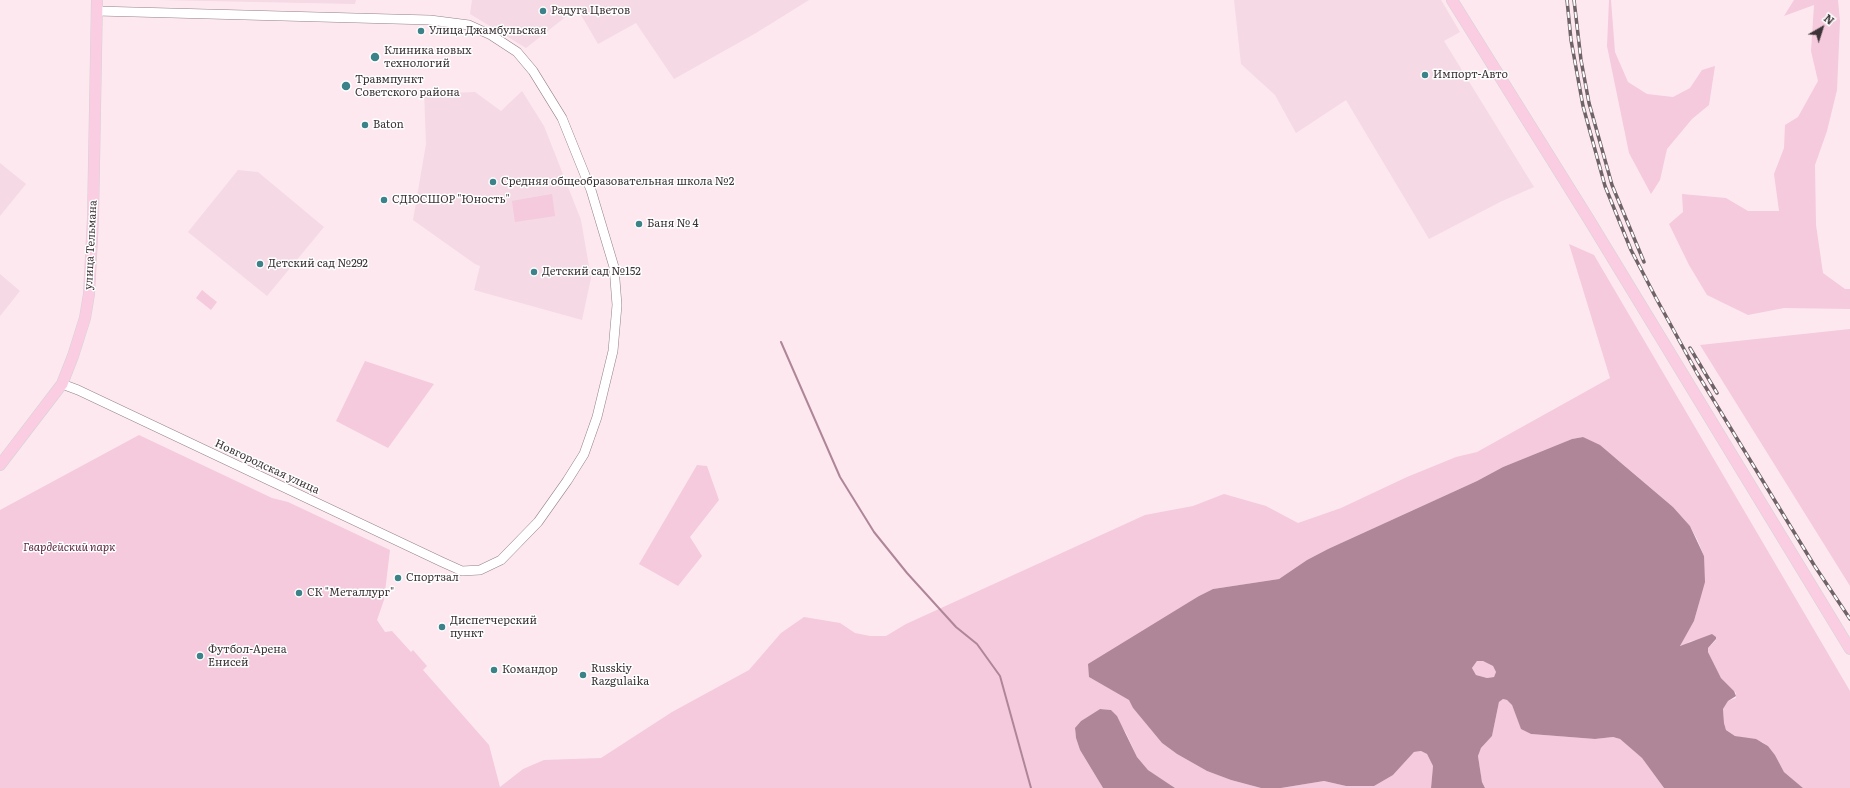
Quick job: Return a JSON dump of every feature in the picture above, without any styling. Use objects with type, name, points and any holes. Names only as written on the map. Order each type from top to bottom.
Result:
[{"type":"main road","points":[[1452,0],[1588,218],[1850,649]]},
{"type":"main road","name":"улица Тельмана","points":[[0,465],[62,384],[74,356],[85,318],[89,294],[94,204],[97,6]]},
{"type":"street","name":"Новгородская улица","points":[[62,384],[78,390],[227,462],[462,571],[480,570],[501,560],[538,522],[584,454],[597,417],[613,351],[617,305],[614,267],[591,190],[562,118],[543,86],[533,71],[516,52],[491,35],[469,25],[430,20],[97,6]]},
{"type":"shaded area","points":[[159,0],[356,0],[355,4]]},
{"type":"shaded area","points":[[472,0],[809,0],[756,33],[674,79],[636,23],[598,44],[577,8],[526,48],[470,14]]},
{"type":"shaded area","points":[[1234,0],[1441,0],[1460,32],[1444,41],[1534,187],[1500,202],[1429,239],[1346,100],[1296,133],[1275,95],[1241,64]]},
{"type":"shaded area","name":"Средняя общеобразовательная школа №2","points":[[424,89],[451,93],[475,92],[501,111],[522,91],[544,126],[581,220],[591,278],[582,320],[474,290],[480,266],[413,220],[426,144]]},
{"type":"shaded area","points":[[0,163],[26,184],[0,216]]},
{"type":"shaded area","name":"Детский сад №292","points":[[238,170],[258,172],[324,227],[267,296],[188,232]]},
{"type":"shaded area","points":[[0,274],[20,291],[0,316]]},
{"type":"shaded area","points":[[1583,437],[1600,445],[1673,507],[1690,526],[1704,556],[1705,582],[1694,621],[1680,646],[1712,634],[1716,637],[1708,648],[1708,652],[1721,678],[1734,691],[1736,696],[1728,701],[1723,709],[1726,730],[1735,736],[1756,739],[1768,746],[1775,755],[1784,772],[1803,788],[1664,788],[1642,758],[1620,739],[1613,737],[1595,739],[1531,734],[1521,729],[1512,705],[1507,700],[1503,699],[1499,702],[1492,736],[1481,748],[1478,756],[1482,782],[1485,788],[1431,788],[1433,766],[1427,754],[1421,751],[1414,752],[1393,775],[1374,786],[1346,786],[1324,781],[1281,788],[1261,788],[1231,780],[1207,771],[1177,754],[1162,743],[1133,708],[1129,700],[1089,677],[1088,664],[1199,596],[1213,589],[1279,579],[1307,560],[1328,549],[1477,481],[1503,467],[1572,439]],"holes":[[[1477,661],[1483,661],[1493,666],[1496,672],[1494,677],[1487,678],[1476,675],[1472,668]]]},
{"type":"shaded area","points":[[1100,709],[1111,710],[1117,716],[1137,757],[1148,770],[1175,788],[1103,788],[1080,750],[1076,738],[1075,728],[1081,721]]},
{"type":"green space","points":[[1609,0],[1611,0],[1615,52],[1628,82],[1647,94],[1673,97],[1690,88],[1702,70],[1715,66],[1709,105],[1692,119],[1667,149],[1660,180],[1651,194],[1629,153],[1607,46]]},
{"type":"green space","points":[[1794,0],[1838,0],[1840,21],[1837,90],[1827,131],[1815,165],[1816,225],[1823,273],[1845,289],[1850,289],[1850,309],[1784,308],[1748,315],[1707,295],[1689,265],[1669,224],[1683,212],[1682,194],[1726,198],[1748,211],[1779,211],[1774,174],[1784,148],[1785,125],[1798,117],[1818,81],[1811,51],[1814,5],[1784,16]]},
{"type":"green space","points":[[552,194],[555,216],[515,222],[512,201]]},
{"type":"green space","name":"Гвардейский парк","points":[[1569,244],[1594,255],[1850,691],[1850,788],[1803,788],[1784,772],[1775,755],[1768,746],[1762,742],[1735,736],[1726,730],[1723,709],[1728,701],[1736,698],[1736,693],[1721,678],[1708,652],[1708,648],[1716,640],[1715,637],[1691,641],[1682,646],[1680,645],[1694,621],[1699,603],[1704,556],[1697,539],[1690,526],[1673,507],[1618,460],[1583,437],[1572,439],[1503,467],[1477,481],[1328,549],[1307,560],[1279,579],[1213,589],[1199,596],[1089,677],[1130,700],[1133,708],[1162,743],[1177,754],[1207,771],[1231,780],[1261,788],[1175,788],[1148,770],[1137,757],[1126,733],[1111,710],[1100,709],[1081,721],[1075,729],[1080,750],[1103,788],[0,788],[0,510],[139,435],[272,498],[288,502],[390,550],[384,600],[377,620],[385,632],[392,631],[411,652],[413,650],[427,666],[423,670],[489,745],[500,787],[523,769],[544,760],[601,758],[672,712],[749,670],[781,633],[804,617],[840,623],[855,633],[870,636],[886,636],[906,624],[1145,515],[1193,506],[1224,494],[1266,506],[1298,523],[1341,508],[1407,477],[1456,457],[1477,452],[1610,378]]},
{"type":"green space","points":[[202,290],[217,302],[211,310],[196,298]]},
{"type":"green space","points":[[1850,329],[1850,586],[1700,345]]},
{"type":"green space","points":[[365,361],[434,384],[388,448],[336,421]]},
{"type":"green space","points":[[697,465],[707,466],[719,500],[690,537],[702,556],[678,586],[639,564]]},
{"type":"green space","points":[[1477,661],[1483,661],[1493,666],[1496,672],[1494,677],[1487,678],[1476,675],[1472,668]]},
{"type":"green space","points":[[1503,699],[1507,700],[1512,705],[1521,728],[1531,734],[1595,739],[1613,737],[1620,739],[1642,758],[1664,788],[1485,788],[1482,782],[1478,756],[1481,748],[1492,736],[1499,702]]},
{"type":"green space","points":[[1421,751],[1427,754],[1433,766],[1431,788],[1281,788],[1324,781],[1346,786],[1393,775],[1414,752]]},
{"type":"waterway","points":[[781,342],[840,477],[874,532],[907,573],[956,627],[977,644],[1000,676],[1031,788]]},
{"type":"railway","points":[[1567,0],[1571,40],[1583,106],[1605,186],[1631,250],[1697,373],[1814,565],[1850,619]]},
{"type":"railway","points":[[1574,0],[1581,60],[1589,103],[1612,185],[1644,262]]},
{"type":"railway","points":[[1690,348],[1717,393]]},
{"type":"place","name":"Радуга Цветов","points":[[543,11]]},
{"type":"place","name":"Улица Джамбульская","points":[[421,31]]},
{"type":"place","name":"Клиника новых технологий","points":[[375,57]]},
{"type":"place","name":"Импорт-Авто","points":[[1425,75]]},
{"type":"place","name":"Травмпункт Советского района","points":[[346,86]]},
{"type":"place","name":"Baton","points":[[365,125]]},
{"type":"place","name":"Средняя общеобразовательная школа №2","points":[[493,182]]},
{"type":"place","name":"СДЮСШОР \"Юность\"","points":[[384,200]]},
{"type":"place","name":"Баня № 4","points":[[639,224]]},
{"type":"place","name":"Детский сад №292","points":[[260,264]]},
{"type":"place","name":"Детский сад №152","points":[[534,272]]},
{"type":"place","name":"Спортзал","points":[[398,578]]},
{"type":"place","name":"СК \"Металлург\"","points":[[299,593]]},
{"type":"place","name":"Диспетчерский пункт","points":[[442,627]]},
{"type":"place","name":"Футбол-Арена Енисей","points":[[200,656]]},
{"type":"place","name":"Командор","points":[[494,670]]},
{"type":"place","name":"Russkiy Razgulaika","points":[[583,675]]}]
